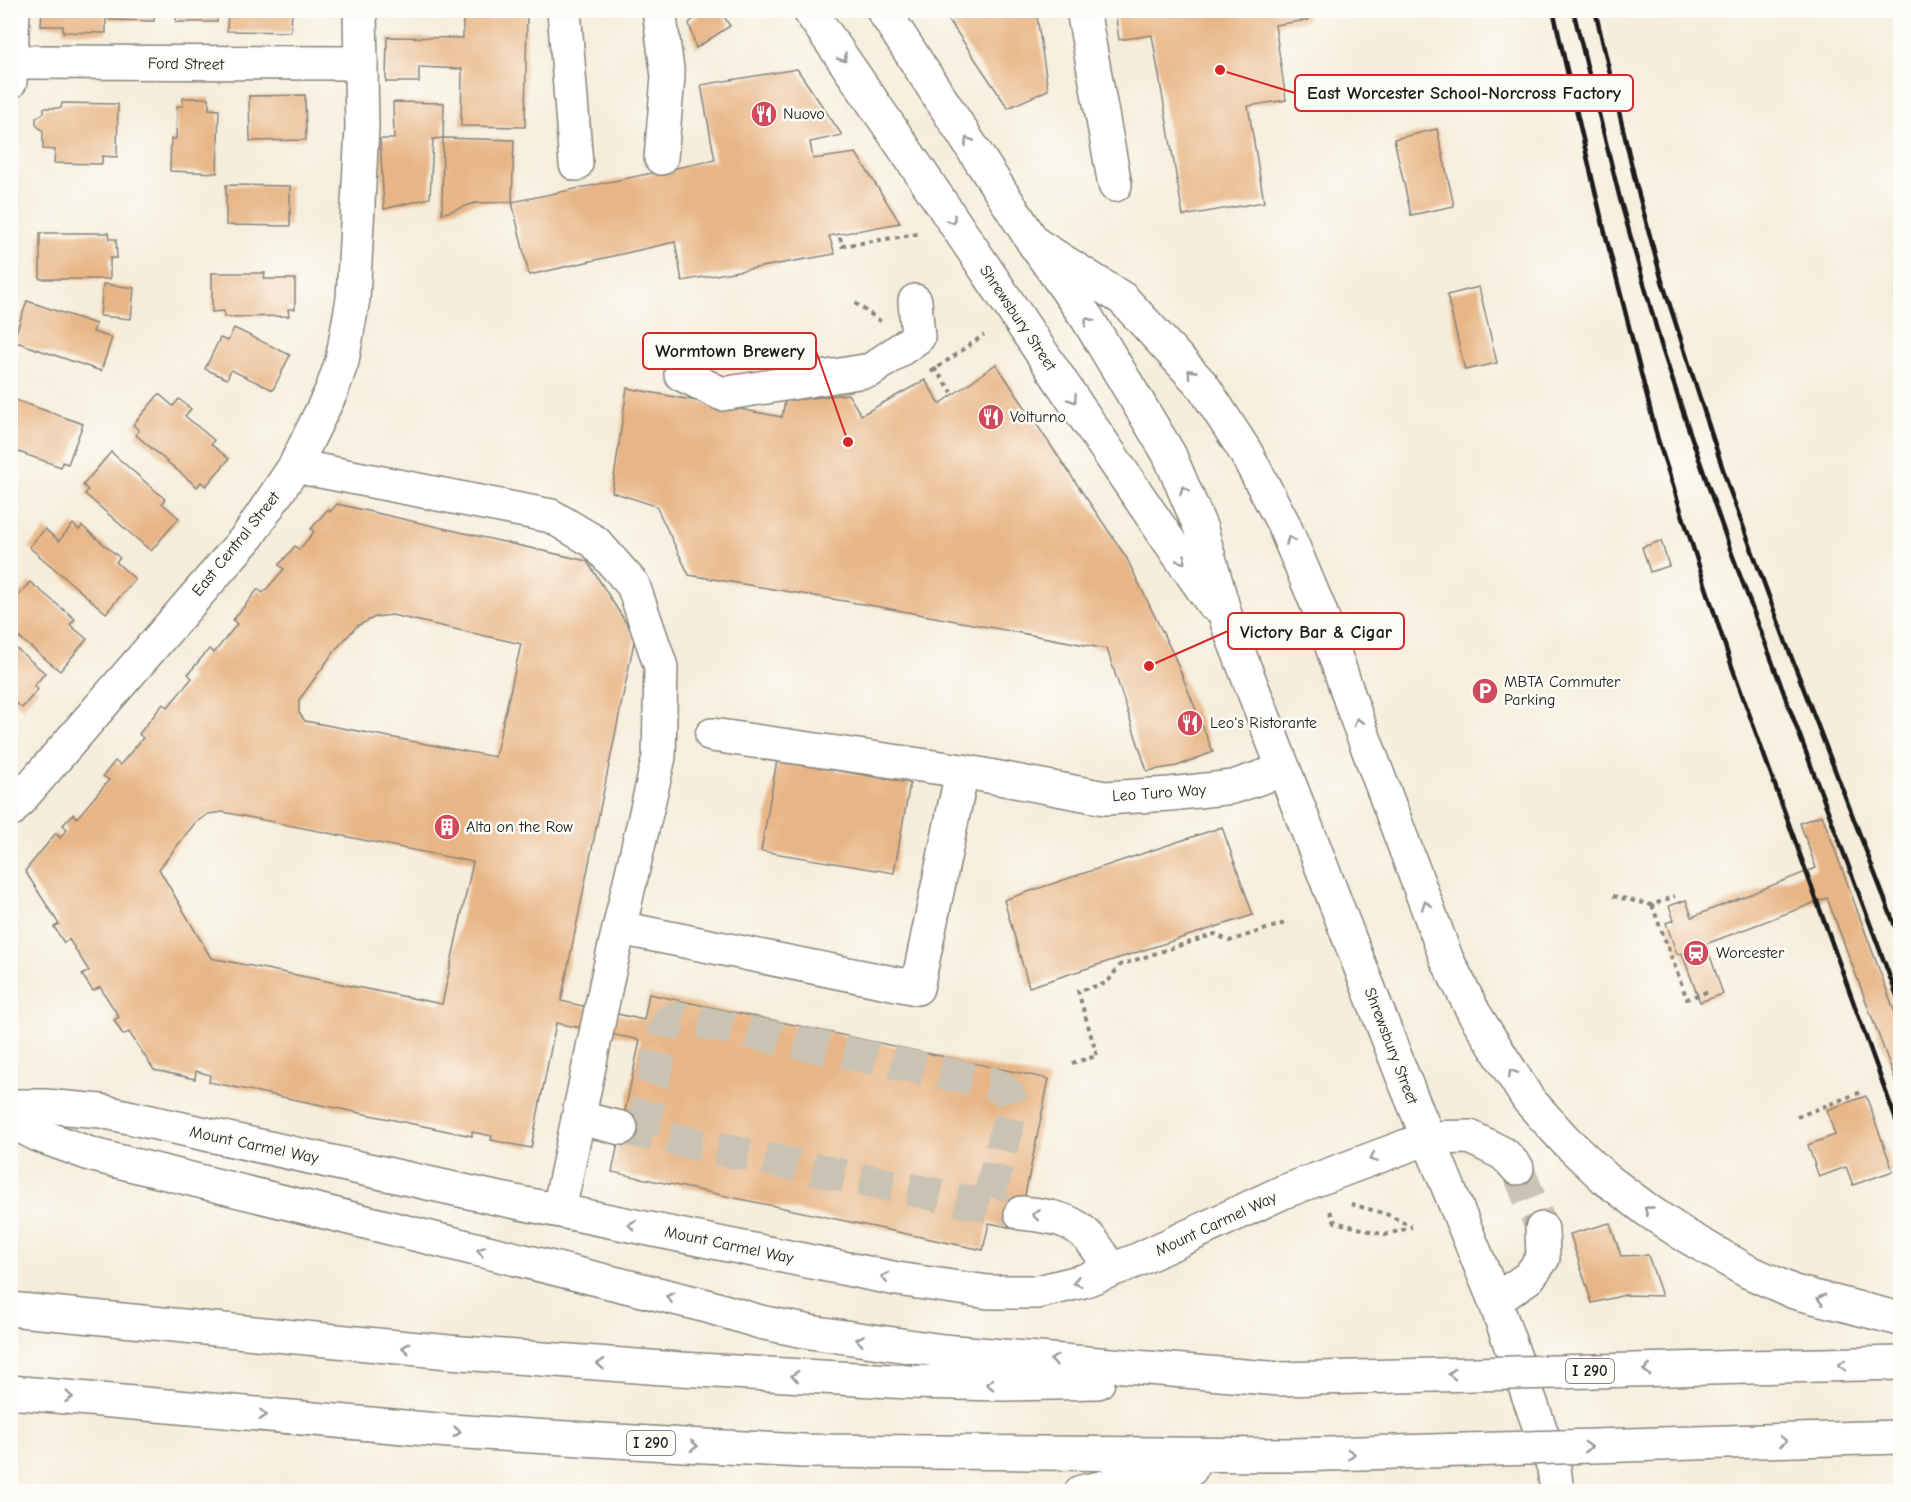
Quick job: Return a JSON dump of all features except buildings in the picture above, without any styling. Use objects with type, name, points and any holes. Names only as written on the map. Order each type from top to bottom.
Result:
[{"type":"main road","points":[[10,82],[13,10]]},
{"type":"main road","name":"East Central Street","points":[[10,811],[248,536],[295,466],[332,390],[342,361],[356,270],[362,128],[360,10]]},
{"type":"main road","points":[[564,10],[576,164]]},
{"type":"main road","points":[[659,10],[668,77],[661,158]]},
{"type":"main road","name":"Shrewsbury Street","points":[[809,10],[861,83],[993,282],[1127,477],[1151,517],[1228,625]]},
{"type":"main road","name":"Shrewsbury Street","points":[[883,10],[1034,243],[1087,318],[1169,454],[1201,529],[1228,625],[1428,1138],[1495,1301],[1559,1484]]},
{"type":"main road","points":[[1083,10],[1115,185]]},
{"type":"main road","name":"Ford Street","points":[[11,63],[361,63]]},
{"type":"main road","points":[[1034,243],[1123,299],[1203,386],[1245,451],[1283,523],[1320,611],[1354,711],[1447,960],[1474,1013],[1528,1099],[1564,1139],[1606,1179],[1658,1218],[1755,1275],[1794,1292],[1900,1319]]},
{"type":"main road","points":[[681,374],[722,394],[871,370],[918,337],[915,301]]},
{"type":"main road","points":[[295,466],[551,516],[595,542],[633,585],[661,667],[659,757],[559,1210]]},
{"type":"main road","name":"Leo Turo Way","points":[[712,735],[962,771],[1105,798],[1233,787],[1283,770]]},
{"type":"main road","points":[[620,928],[917,988],[962,771]]},
{"type":"main road","name":"Mount Carmel Way","points":[[10,1106],[100,1111],[559,1210],[897,1279],[988,1292],[1038,1292],[1055,1289],[1135,1262],[1283,1192],[1428,1138],[1470,1137],[1504,1154],[1517,1168]]},
{"type":"main road","points":[[579,1118],[621,1128]]},
{"type":"main road","points":[[10,1121],[38,1135],[93,1155],[707,1306],[787,1328],[943,1351],[1280,1378]]},
{"type":"main road","points":[[1021,1213],[1065,1221],[1081,1228],[1097,1246],[1111,1270]]},
{"type":"main road","points":[[1495,1301],[1529,1277],[1544,1258],[1542,1229]]},
{"type":"main road","name":"I 290","points":[[10,1309],[449,1352],[855,1380],[1005,1384],[1900,1364]]},
{"type":"main road","name":"I 290","points":[[10,1392],[449,1431],[804,1451],[1293,1455],[1900,1437]]},
{"type":"main road","points":[[1081,1491],[1198,1468],[1293,1455]]},
{"type":"path","points":[[840,237],[842,246],[918,234]]},
{"type":"path","points":[[855,303],[889,328]]},
{"type":"path","points":[[930,363],[952,392]]},
{"type":"path","points":[[1613,896],[1652,905],[1675,896]]},
{"type":"path","points":[[1652,905],[1687,999],[1709,991]]},
{"type":"path","points":[[1072,1064],[1097,1056],[1078,991],[1107,983],[1120,965],[1215,934],[1229,941],[1285,923]]},
{"type":"path","points":[[1797,1118],[1864,1091]]},
{"type":"path","points":[[1328,1207],[1335,1222],[1385,1236],[1412,1227],[1386,1214],[1349,1203]]},
{"type":"tunnel","points":[[642,1133],[664,1032],[670,1020],[681,1018],[991,1083],[1006,1091],[1012,1108],[987,1206]]},
{"type":"tunnel","points":[[621,1128],[1007,1210]]},
{"type":"tunnel","points":[[1517,1168],[1542,1229]]},
{"type":"railway","points":[[1553,10],[1602,221],[1658,440],[1730,661],[1900,1131]]},
{"type":"railway","points":[[1573,10],[1620,199],[1662,348],[1686,421],[1729,546],[1900,1004]]},
{"type":"railway","points":[[1595,10],[1636,184],[1662,281],[1729,488],[1900,939]]},
{"type":"place","name":"East Worcester School-Norcross Factory","points":[[1220,70]]},
{"type":"place","name":"Nuovo","points":[[764,114]]},
{"type":"place","name":"Volturno","points":[[991,417]]},
{"type":"place","name":"Wormtown Brewery","points":[[848,442]]},
{"type":"place","name":"Victory Bar & Cigar","points":[[1149,666]]},
{"type":"place","name":"MBTA Commuter Parking","points":[[1485,691]]},
{"type":"place","name":"Leo's Ristorante","points":[[1190,723]]},
{"type":"place","name":"Alta on the Row","points":[[447,827]]},
{"type":"place","name":"Worcester","points":[[1696,953]]}]
